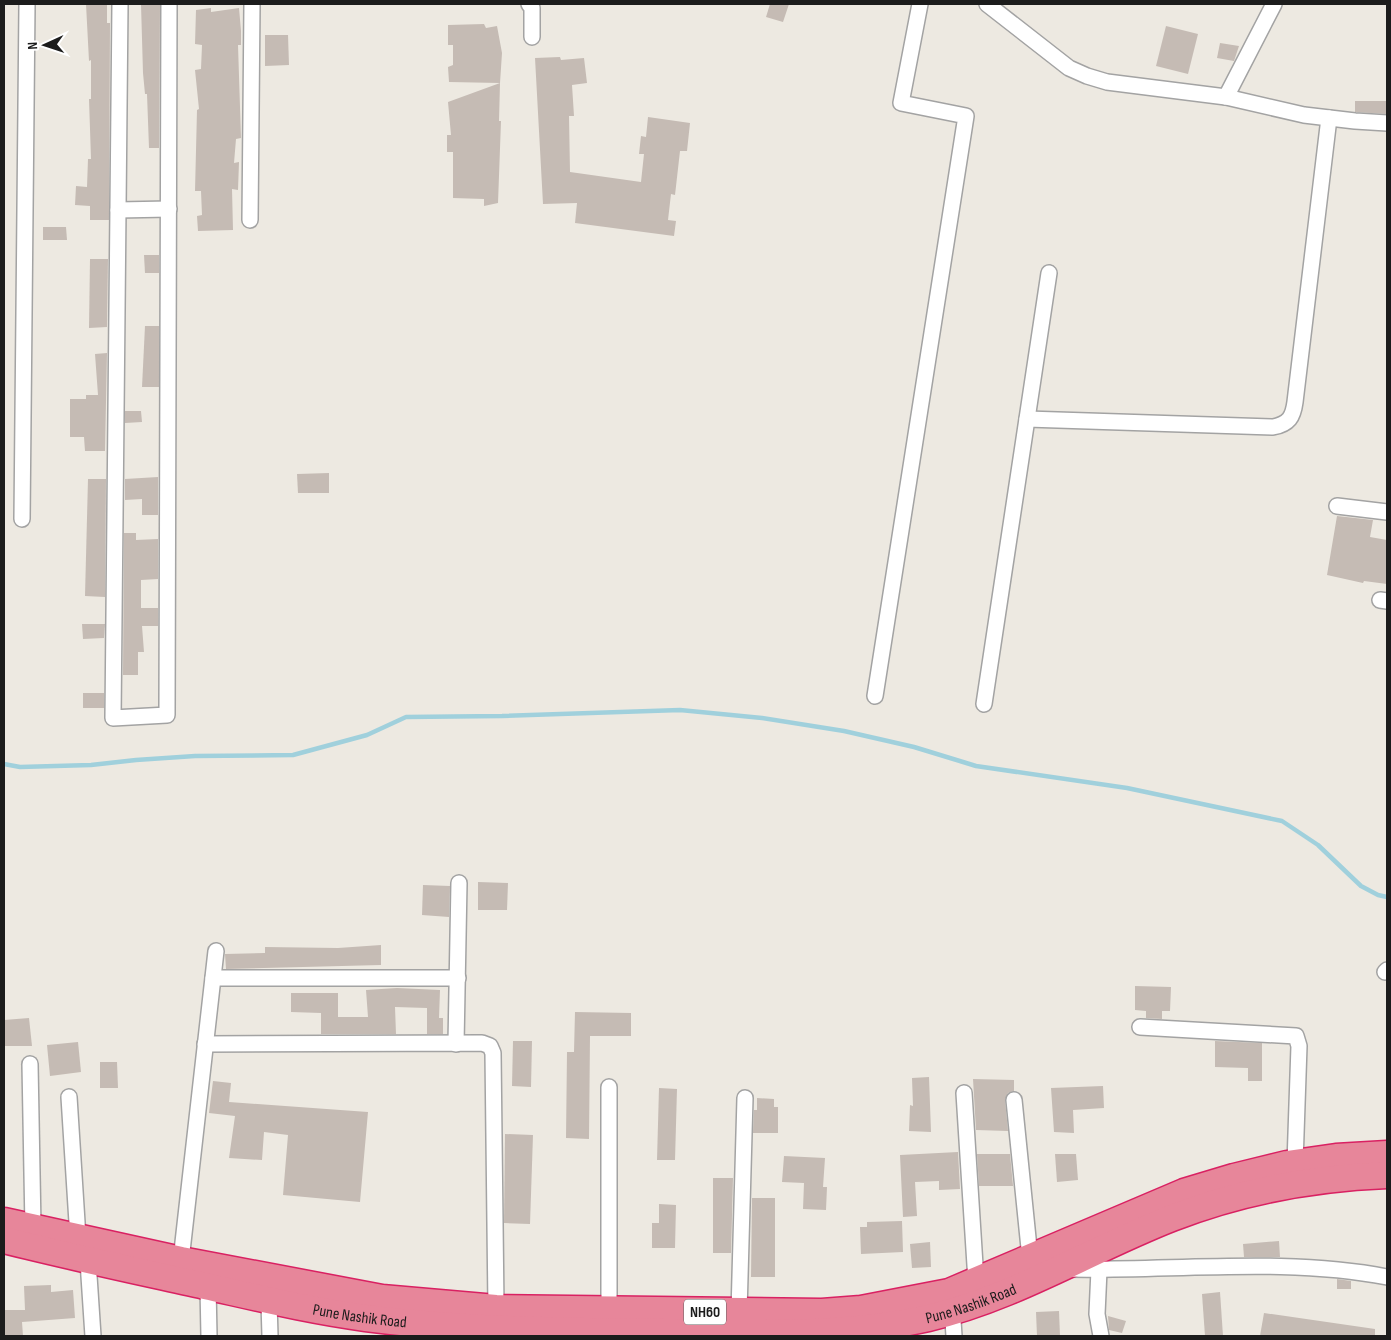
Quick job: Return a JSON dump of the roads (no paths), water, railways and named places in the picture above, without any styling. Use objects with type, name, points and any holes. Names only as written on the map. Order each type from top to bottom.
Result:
[{"type":"highway","name":"Pune Nashik Road","points":[[952,1313],[976,1281],[1184,1192],[1234,1177],[1295,1163],[1336,1157],[1387,1154]]},
{"type":"highway","name":"Pune Nashik Road","points":[[4,1240],[181,1260],[382,1298],[496,1308],[618,1326],[717,1334],[802,1335],[894,1330],[952,1313],[1060,1269],[1174,1217],[1235,1197],[1270,1188],[1319,1180],[1387,1175]]},
{"type":"highway","name":"Pune Nashik Road","points":[[4,1221],[33,1228],[83,1249],[208,1287],[368,1327],[562,1333],[739,1312],[822,1312],[861,1309],[952,1313]]},
{"type":"street","points":[[22,518],[28,4]]},
{"type":"street","points":[[120,4],[114,718],[168,715],[169,4]]},
{"type":"street","points":[[250,220],[252,4]]},
{"type":"street","points":[[529,4],[532,8],[532,37]]},
{"type":"street","points":[[875,696],[966,116],[902,103],[920,4]]},
{"type":"street","points":[[987,4],[1069,68],[1107,82],[1226,97],[1329,118],[1387,123]]},
{"type":"street","points":[[1226,97],[1274,4]]},
{"type":"street","points":[[1027,419],[1273,427],[1285,425],[1293,416],[1329,118]]},
{"type":"street","points":[[118,210],[169,209]]},
{"type":"street","points":[[984,704],[1049,273]]},
{"type":"street","points":[[1337,506],[1387,512]]},
{"type":"street","points":[[456,1044],[459,883]]},
{"type":"street","points":[[181,1260],[216,951]]},
{"type":"street","points":[[213,978],[458,978]]},
{"type":"street","points":[[1140,1027],[1296,1036],[1299,1046],[1295,1163]]},
{"type":"street","points":[[205,1044],[482,1043],[490,1046],[492,1053],[496,1308]]},
{"type":"street","points":[[30,1064],[33,1228]]},
{"type":"street","points":[[609,1087],[618,1326]]},
{"type":"street","points":[[964,1093],[976,1281]]},
{"type":"street","points":[[69,1097],[93,1336]]},
{"type":"street","points":[[739,1312],[744,1098]]},
{"type":"street","points":[[1014,1100],[1030,1258]]},
{"type":"street","points":[[1060,1269],[1303,1267],[1363,1272],[1387,1277]]},
{"type":"street","points":[[1099,1270],[1097,1314],[1100,1336]]},
{"type":"street","points":[[208,1287],[209,1336]]},
{"type":"street","points":[[269,1302],[270,1336]]},
{"type":"waterway","points":[[4,764],[20,767],[91,765],[195,756],[293,755],[367,735],[406,717],[680,710],[762,718],[844,731],[914,747],[976,766],[1127,788],[1282,821],[1318,845],[1361,886],[1378,895],[1387,897]]}]
